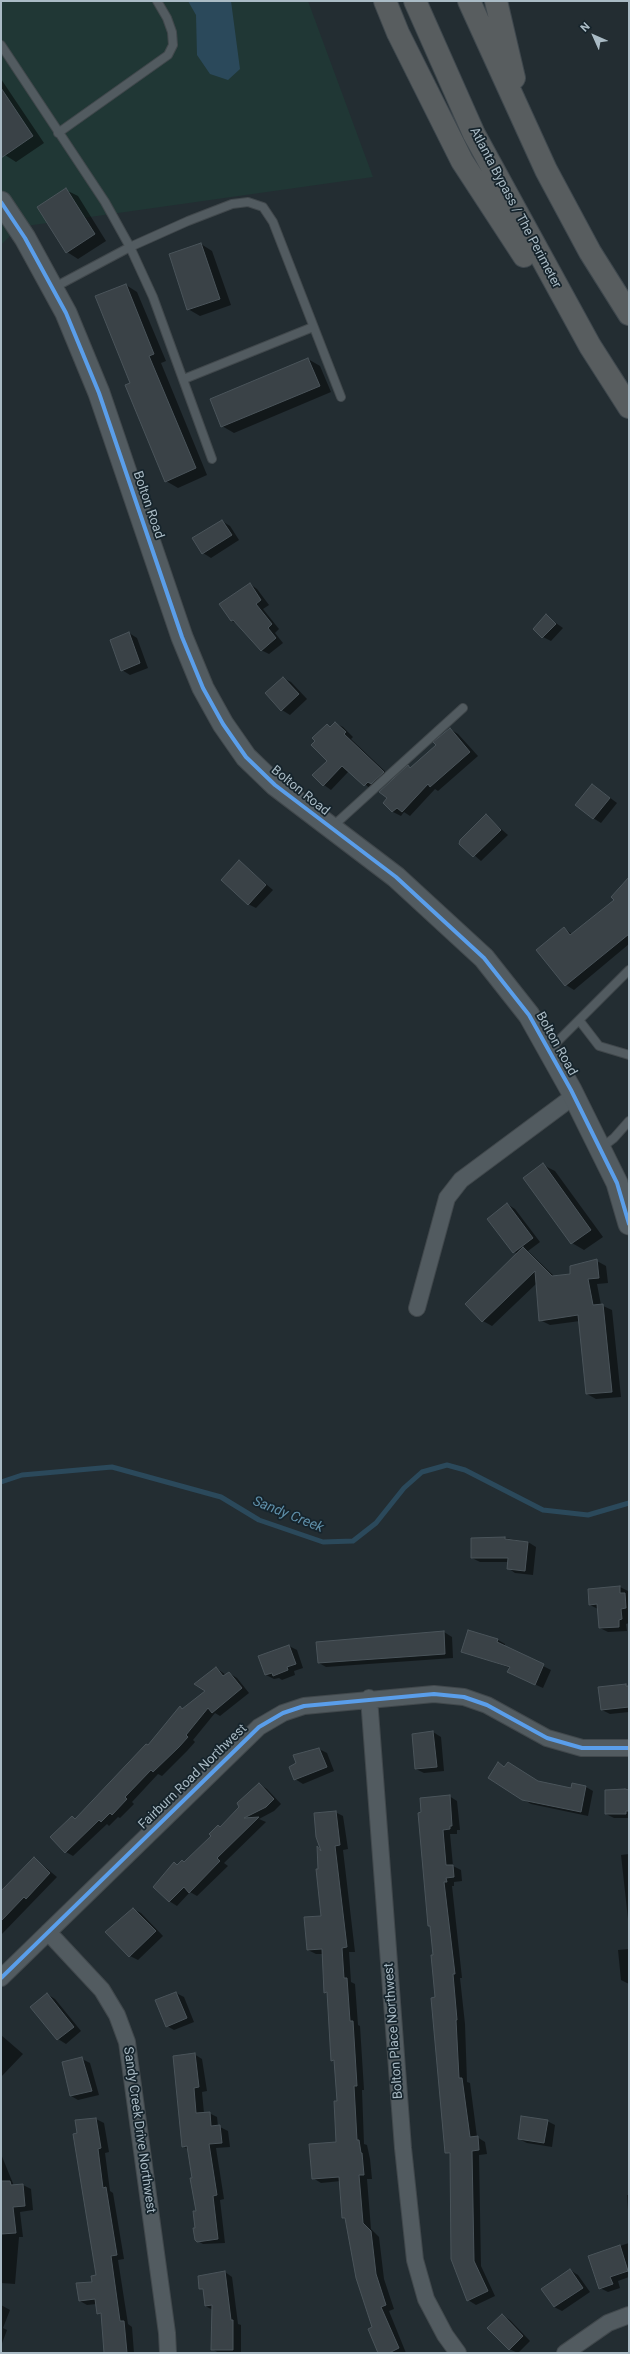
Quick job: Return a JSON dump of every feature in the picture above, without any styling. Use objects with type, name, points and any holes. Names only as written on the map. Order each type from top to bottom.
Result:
[{"type":"highway","points":[[385,1],[398,33],[462,161],[523,255],[590,346]]},
{"type":"highway","name":"Atlanta Bypass / The Perimeter","points":[[415,1],[474,134],[590,346],[629,407]]},
{"type":"highway","points":[[469,1],[525,128],[567,211],[629,314]]},
{"type":"highway","points":[[496,1],[525,128]]},
{"type":"street","name":"Bolton Road","points":[[1,202],[25,238],[66,313],[99,393],[182,637],[203,688],[223,724],[246,757],[275,786],[396,877],[484,958],[529,1015],[574,1096],[617,1183],[629,1224]]},
{"type":"street","points":[[417,1308],[447,1198],[461,1180],[574,1096]]},
{"type":"street","name":"Fairburn Road Northwest","points":[[1,1978],[259,1727],[283,1713],[304,1706],[369,1698],[434,1694],[464,1697],[487,1705],[547,1738],[582,1748],[629,1748]]},
{"type":"street","name":"Bolton Place Northwest","points":[[369,1698],[403,2148],[415,2260],[426,2299],[445,2335],[458,2353]]},
{"type":"street","name":"Sandy Creek Drive Northwest","points":[[48,1932],[102,1990],[117,2015],[127,2042],[167,2333],[168,2353]]},
{"type":"street","points":[[565,2353],[608,2323],[629,2316]]},
{"type":"lane","points":[[58,133],[168,55],[172,45],[172,32],[167,18],[157,1]]},
{"type":"lane","points":[[1,45],[104,202],[130,247],[153,297],[212,459]]},
{"type":"lane","points":[[52,289],[130,247],[188,221],[232,204],[248,202],[263,207],[273,222],[340,397]]},
{"type":"lane","points":[[184,379],[313,327]]},
{"type":"lane","points":[[331,828],[463,708]]},
{"type":"lane","points":[[548,1050],[629,970]]},
{"type":"lane","points":[[579,1020],[599,1046],[629,1055]]},
{"type":"lane","points":[[600,1149],[614,1138],[629,1121]]},
{"type":"green space","points":[[1,1],[308,1],[373,177],[19,227],[1,245]]},
{"type":"water","points":[[188,1],[231,1],[240,69],[228,80],[210,74],[197,55],[196,15]]},
{"type":"building","points":[[1,88],[33,136],[1,158]]},
{"type":"building","points":[[66,188],[95,234],[66,253],[37,207]]},
{"type":"building","points":[[201,243],[220,299],[187,310],[169,254]]},
{"type":"building","points":[[126,284],[154,354],[149,356],[196,468],[165,482],[125,385],[130,383],[95,296]]},
{"type":"building","points":[[308,358],[320,386],[221,427],[210,399]]},
{"type":"building","points":[[222,520],[232,535],[202,554],[192,538]]},
{"type":"building","points":[[250,583],[261,600],[256,604],[272,624],[268,628],[276,638],[261,651],[233,620],[231,621],[219,604]]},
{"type":"building","points":[[546,614],[556,624],[542,638],[533,629]]},
{"type":"building","points":[[129,632],[140,663],[121,671],[110,640]]},
{"type":"building","points":[[283,677],[299,694],[281,711],[265,693]]},
{"type":"building","points":[[335,722],[346,732],[344,734],[384,772],[371,784],[368,782],[364,786],[342,766],[323,786],[312,775],[327,761],[311,745],[315,741],[312,738],[327,724],[330,727]]},
{"type":"building","points":[[450,728],[470,752],[430,787],[428,784],[402,812],[397,808],[392,812],[383,803],[387,798],[379,792],[408,765],[410,768],[436,745],[433,742]]},
{"type":"building","points":[[592,784],[610,798],[593,819],[575,805]]},
{"type":"building","points":[[486,814],[501,830],[473,857],[459,844],[460,840]]},
{"type":"building","points":[[239,860],[266,885],[248,905],[221,880]]},
{"type":"building","points":[[629,877],[629,934],[565,986],[536,950],[564,927],[570,935],[614,900],[611,897]]},
{"type":"building","points":[[543,1163],[591,1230],[571,1244],[523,1178]]},
{"type":"building","points":[[507,1203],[533,1238],[513,1253],[487,1219]]},
{"type":"building","points":[[523,1247],[552,1276],[570,1274],[570,1266],[597,1259],[599,1278],[588,1279],[593,1305],[603,1304],[612,1392],[586,1394],[578,1315],[539,1321],[535,1271],[482,1322],[465,1304]]},
{"type":"building","points":[[505,1537],[505,1539],[528,1542],[525,1571],[507,1569],[508,1558],[471,1558],[471,1538]]},
{"type":"building","points":[[620,1586],[620,1593],[625,1593],[626,1608],[621,1609],[622,1619],[619,1620],[619,1627],[599,1628],[597,1604],[589,1605],[588,1589]]},
{"type":"building","points":[[468,1630],[498,1639],[497,1642],[544,1664],[535,1685],[507,1672],[510,1667],[461,1652]]},
{"type":"building","points":[[444,1631],[445,1654],[318,1663],[316,1642]]},
{"type":"building","points":[[289,1645],[296,1664],[287,1667],[288,1670],[273,1676],[272,1673],[265,1675],[258,1656]]},
{"type":"building","points":[[216,1667],[223,1676],[229,1672],[242,1688],[212,1713],[208,1708],[186,1735],[188,1737],[153,1772],[151,1770],[125,1797],[127,1799],[112,1815],[110,1813],[101,1822],[99,1820],[65,1853],[50,1837],[72,1816],[75,1819],[146,1744],[148,1745],[180,1706],[182,1709],[205,1691],[194,1684]]},
{"type":"building","points":[[626,1684],[626,1686],[629,1686],[629,1707],[601,1710],[598,1687]]},
{"type":"building","points":[[433,1731],[437,1767],[415,1769],[412,1734]]},
{"type":"building","points":[[319,1748],[327,1767],[294,1780],[289,1767],[296,1763],[293,1755]]},
{"type":"building","points":[[498,1762],[504,1767],[508,1762],[538,1781],[571,1788],[572,1783],[586,1786],[581,1812],[522,1800],[488,1778]]},
{"type":"building","points":[[259,1783],[274,1799],[266,1807],[244,1818],[259,1817],[217,1858],[220,1861],[189,1893],[184,1887],[169,1902],[153,1887],[174,1862],[177,1865],[182,1860],[184,1862],[211,1836],[209,1834],[218,1825],[220,1827],[239,1807],[237,1803]]},
{"type":"building","points":[[605,1790],[629,1790],[629,1811],[626,1811],[626,1814],[605,1814]]},
{"type":"building","points":[[450,1795],[452,1826],[450,1826],[450,1829],[443,1830],[446,1865],[453,1865],[454,1877],[446,1878],[447,1882],[444,1882],[455,1974],[453,1974],[457,2020],[459,2078],[462,2078],[470,2137],[478,2136],[479,2150],[472,2151],[474,2261],[488,2291],[467,2301],[451,2259],[450,2153],[445,2153],[431,1998],[435,1997],[431,1955],[433,1955],[430,1926],[428,1926],[418,1813],[421,1812],[420,1798]]},
{"type":"building","points":[[336,1811],[340,1845],[335,1846],[347,1947],[342,1948],[344,1978],[347,1978],[350,2021],[353,2021],[357,2086],[354,2086],[357,2140],[359,2140],[362,2153],[364,2175],[359,2175],[363,2223],[371,2231],[376,2274],[386,2305],[381,2307],[399,2348],[389,2353],[378,2353],[368,2329],[372,2327],[356,2278],[345,2218],[342,2218],[339,2177],[312,2179],[309,2144],[336,2142],[334,2101],[337,2101],[334,2060],[331,2061],[327,1992],[324,1993],[322,1949],[307,1950],[304,1917],[321,1916],[316,1869],[318,1869],[317,1846],[321,1851],[316,1837],[314,1813]]},
{"type":"building","points":[[34,1857],[50,1873],[26,1899],[24,1897],[1,1921],[1,1891]]},
{"type":"building","points":[[133,1908],[156,1931],[129,1957],[105,1932]]},
{"type":"building","points":[[176,1992],[187,2018],[166,2027],[155,2000]]},
{"type":"building","points":[[47,1993],[74,2027],[57,2040],[30,2007]]},
{"type":"building","points":[[195,2053],[199,2087],[194,2088],[196,2113],[210,2112],[211,2126],[220,2125],[222,2143],[209,2144],[217,2195],[213,2196],[218,2239],[197,2242],[195,2240],[193,2228],[195,2228],[193,2211],[196,2211],[190,2178],[192,2178],[187,2146],[182,2147],[173,2056]]},
{"type":"building","points":[[82,2057],[92,2091],[70,2096],[62,2062]]},
{"type":"building","points":[[521,2116],[548,2120],[544,2143],[518,2139]]},
{"type":"building","points":[[96,2118],[101,2148],[98,2149],[103,2188],[106,2187],[117,2255],[111,2256],[120,2321],[124,2321],[127,2353],[104,2353],[101,2313],[97,2314],[95,2299],[79,2301],[76,2283],[92,2282],[91,2276],[96,2275],[73,2134],[77,2133],[75,2120]]},
{"type":"building","points":[[1,2181],[10,2181],[11,2185],[23,2184],[25,2206],[13,2207],[16,2233],[1,2234]]},
{"type":"building","points":[[620,2245],[628,2271],[610,2277],[613,2284],[599,2289],[588,2256]]},
{"type":"building","points":[[570,2269],[583,2288],[554,2307],[541,2289]]},
{"type":"building","points":[[225,2271],[231,2320],[233,2320],[233,2350],[211,2350],[212,2305],[205,2306],[203,2289],[199,2289],[198,2276]]},
{"type":"building","points":[[502,2314],[523,2336],[509,2350],[487,2328]]},
{"type":"waterway","name":"Sandy Creek","points":[[1,1482],[22,1475],[112,1467],[221,1497],[259,1520],[323,1542],[353,1541],[376,1523],[404,1488],[422,1472],[447,1465],[465,1470],[543,1510],[588,1515],[629,1503]]},
{"type":"cycle path","points":[[1,202],[25,238],[66,313],[99,393],[182,637],[203,688],[223,724],[246,757],[275,785],[396,877],[484,958],[529,1015],[571,1090],[617,1183],[629,1224]]},
{"type":"cycle path","points":[[1,1978],[259,1727],[283,1713],[304,1706],[434,1694],[464,1697],[487,1705],[547,1738],[582,1748],[629,1748]]}]
